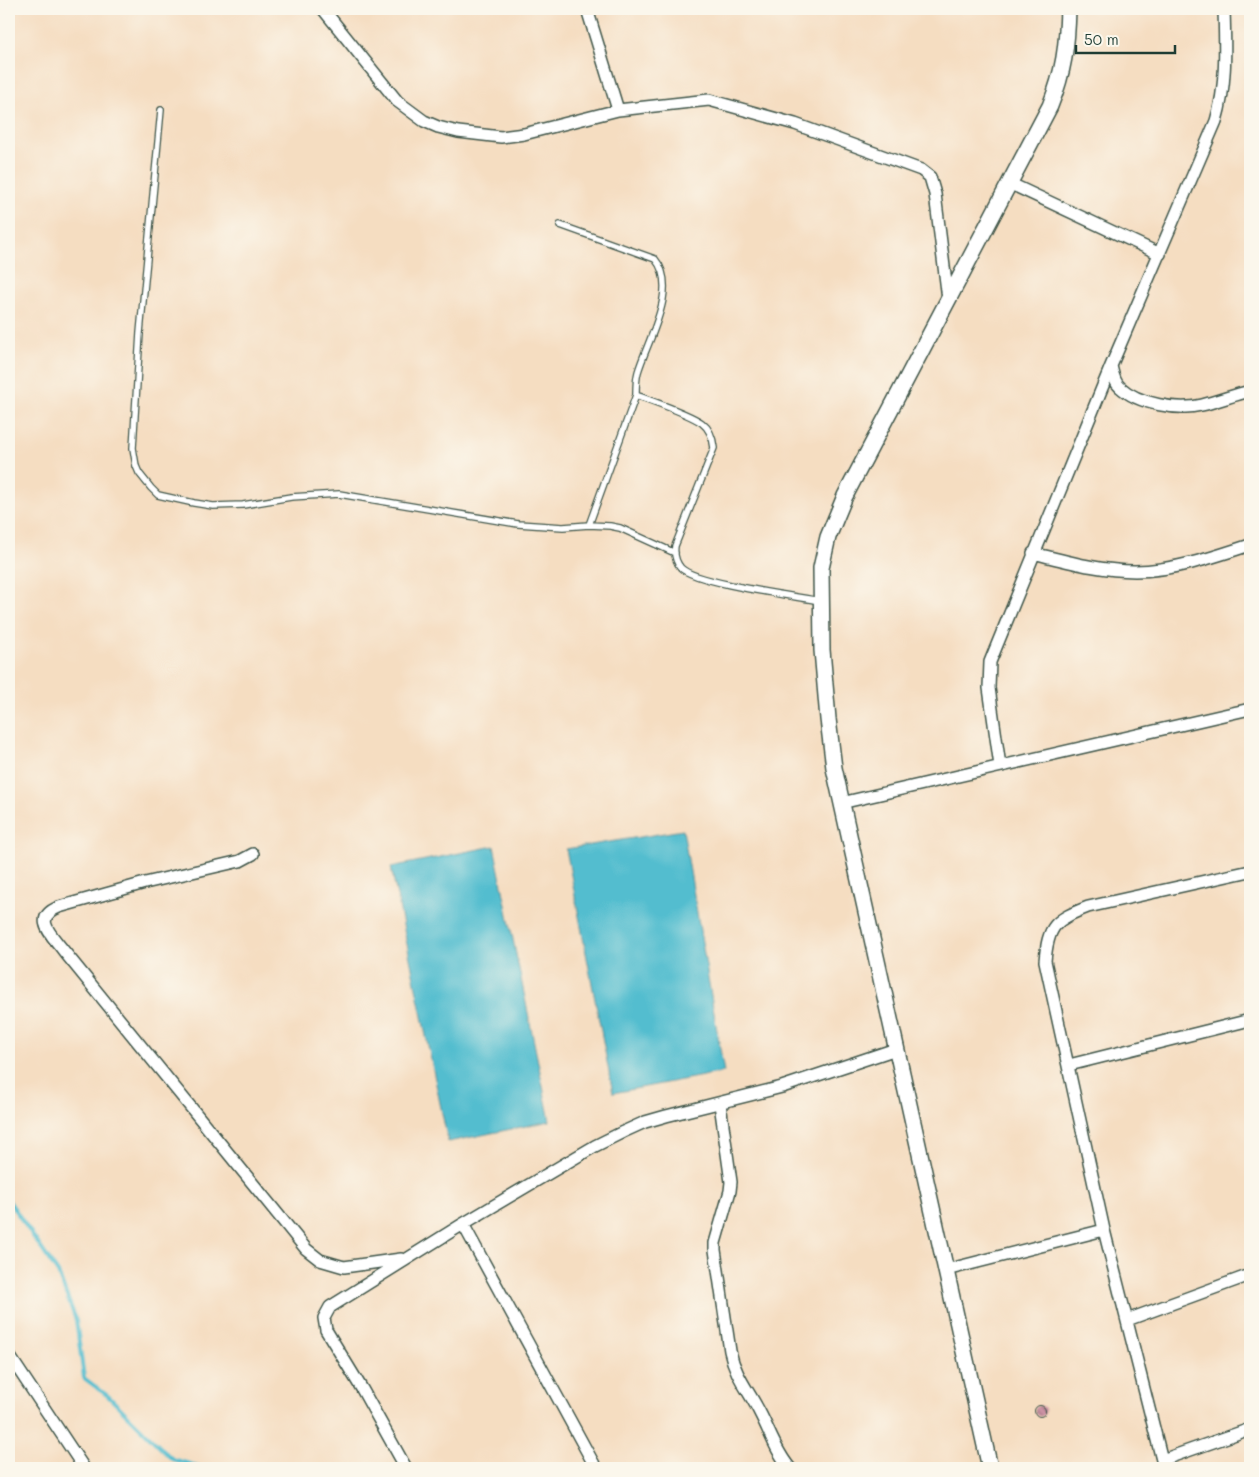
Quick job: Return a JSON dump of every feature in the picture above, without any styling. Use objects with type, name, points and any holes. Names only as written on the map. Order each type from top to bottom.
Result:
[{"type":"street","points":[[323,9],[396,101],[424,121],[438,127],[480,136],[524,134],[618,110],[709,100],[795,124],[921,170],[930,177],[935,194],[948,299]]},
{"type":"street","points":[[588,9],[618,110]]},
{"type":"street","points":[[990,1468],[834,768],[822,650],[821,568],[826,544],[844,496],[1050,106],[1065,58],[1068,9]]},
{"type":"street","points":[[1000,766],[989,688],[990,662],[1033,552],[1216,121],[1221,106],[1225,66],[1224,9]]},
{"type":"street","points":[[1009,183],[1160,254]]},
{"type":"street","points":[[1111,366],[1114,378],[1119,386],[1140,399],[1162,405],[1200,406],[1250,390]]},
{"type":"street","points":[[1033,552],[1073,563],[1135,571],[1184,564],[1250,545]]},
{"type":"street","points":[[841,803],[1250,709]]},
{"type":"street","points":[[253,854],[240,861],[145,883],[58,907],[48,912],[45,916],[46,926],[63,950],[306,1249],[320,1260],[344,1267],[408,1258]]},
{"type":"street","points":[[1250,871],[1088,907],[1068,914],[1056,923],[1047,938],[1045,961],[1104,1230],[1163,1464],[1250,1429]]},
{"type":"street","points":[[1068,1065],[1250,1020]]},
{"type":"street","points":[[406,1468],[362,1389],[326,1330],[324,1318],[330,1307],[463,1224],[595,1146],[623,1132],[645,1122],[720,1104],[806,1079],[896,1049]]},
{"type":"street","points":[[720,1104],[731,1182],[715,1243],[715,1250],[730,1351],[737,1375],[757,1407],[780,1456],[790,1468]]},
{"type":"street","points":[[463,1224],[596,1468]]},
{"type":"street","points":[[946,1270],[1104,1230]]},
{"type":"street","points":[[1127,1320],[1250,1275]]},
{"type":"street","points":[[9,1355],[84,1468]]},
{"type":"lane","points":[[161,110],[140,333],[133,448],[136,466],[143,480],[158,495],[213,506],[243,505],[291,496],[339,494],[518,524],[563,527],[610,526],[620,528],[674,553]]},
{"type":"lane","points":[[560,225],[655,260],[663,272],[665,288],[662,304],[637,374],[636,395],[589,525]]},
{"type":"lane","points":[[636,395],[703,424],[712,438],[714,448],[675,546],[676,561],[682,569],[708,581],[821,602]]},
{"type":"water","points":[[683,830],[724,1072],[613,1093],[566,849]]},
{"type":"water","points":[[494,846],[550,1121],[448,1142],[391,867]]},
{"type":"building","points":[[1040,1405],[1046,1411],[1040,1417],[1034,1411]]},
{"type":"waterway","points":[[9,1201],[58,1273],[76,1320],[84,1378],[108,1396],[172,1459],[204,1468]]}]
